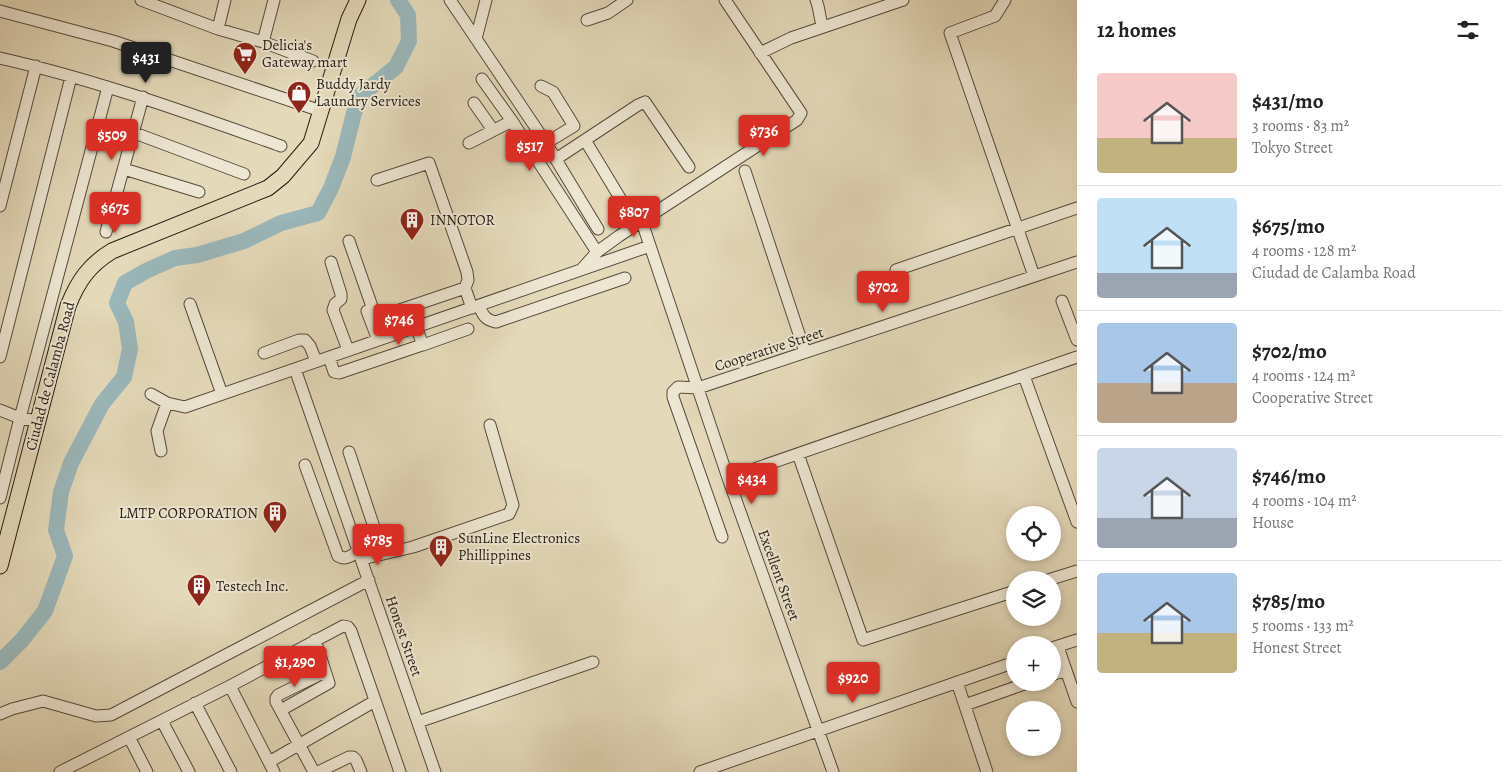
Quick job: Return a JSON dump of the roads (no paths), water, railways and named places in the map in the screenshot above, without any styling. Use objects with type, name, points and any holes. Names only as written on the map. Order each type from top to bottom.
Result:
[{"type":"main road","name":"Ciudad de Calamba Road","points":[[0,566],[68,306],[73,292],[85,273],[99,259],[112,251],[268,188],[283,176],[304,153],[314,135],[349,19],[358,0]]},
{"type":"street","points":[[3,0],[0,11],[113,41],[321,111]]},
{"type":"street","points":[[141,0],[168,4],[218,29],[263,42],[313,61]]},
{"type":"street","points":[[218,29],[225,0]]},
{"type":"street","points":[[263,42],[274,0]]},
{"type":"street","points":[[450,0],[546,143],[598,229]]},
{"type":"street","points":[[476,39],[486,0]]},
{"type":"street","points":[[587,20],[608,12],[627,0]]},
{"type":"street","points":[[581,270],[597,252],[797,120],[801,113],[725,0]]},
{"type":"street","points":[[816,0],[823,28]]},
{"type":"street","points":[[760,53],[791,38],[904,0]]},
{"type":"street","points":[[1005,0],[995,16],[950,33],[1034,276]]},
{"type":"street","points":[[0,58],[108,86],[281,146]]},
{"type":"street","points":[[0,206],[36,66]]},
{"type":"street","points":[[0,357],[71,77]]},
{"type":"street","points":[[482,79],[512,121],[597,252]]},
{"type":"street","points":[[0,498],[108,86]]},
{"type":"street","points":[[540,86],[553,92],[574,126],[546,143]]},
{"type":"street","points":[[106,232],[143,97]]},
{"type":"street","points":[[556,159],[644,102],[689,167]]},
{"type":"street","points":[[474,103],[493,130]]},
{"type":"street","points":[[469,143],[512,121]]},
{"type":"street","points":[[132,132],[244,174]]},
{"type":"street","points":[[584,140],[620,198],[621,208]]},
{"type":"street","points":[[378,180],[429,163],[467,272],[468,280],[465,288],[475,307],[489,321],[496,322],[624,278]]},
{"type":"street","points":[[124,169],[199,192]]},
{"type":"street","points":[[745,171],[805,352]]},
{"type":"street","points":[[896,270],[1077,208]]},
{"type":"street","name":"Excellent Street","points":[[642,222],[728,478],[833,772]]},
{"type":"street","points":[[375,360],[373,341],[344,238],[376,318],[465,288]]},
{"type":"street","points":[[151,394],[167,403],[185,406],[650,246]]},
{"type":"street","points":[[331,262],[341,294],[341,298],[332,310],[348,350]]},
{"type":"street","name":"Cooperative Street","points":[[722,537],[673,397],[673,392],[678,386],[698,388],[1077,262]]},
{"type":"street","points":[[1062,301],[1077,340]]},
{"type":"street","points":[[190,304],[222,394]]},
{"type":"street","points":[[392,313],[398,333]]},
{"type":"street","points":[[416,327],[423,344]]},
{"type":"street","points":[[328,357],[336,373],[468,329]]},
{"type":"street","points":[[264,353],[299,340],[305,340],[310,346],[316,361]]},
{"type":"street","points":[[728,478],[1077,357]]},
{"type":"street","name":"Honest Street","points":[[295,369],[435,772]]},
{"type":"street","points":[[1024,376],[1077,522]]},
{"type":"street","points":[[161,451],[157,431],[167,403]]},
{"type":"street","points":[[0,410],[20,418],[38,421]]},
{"type":"street","points":[[306,465],[338,556],[347,558],[383,554],[413,547],[509,514],[513,505],[490,425]]},
{"type":"street","points":[[349,452],[383,554]]},
{"type":"street","points":[[798,454],[863,640],[1006,594]]},
{"type":"street","points":[[343,506],[365,500]]},
{"type":"street","points":[[1061,576],[1077,571]]},
{"type":"street","points":[[0,714],[43,701],[96,716],[112,715],[369,580]]},
{"type":"street","points":[[60,772],[230,686],[342,626],[348,627],[351,631],[400,772]]},
{"type":"street","points":[[314,772],[276,702],[276,698],[278,695],[325,672],[315,640]]},
{"type":"street","points":[[1061,646],[1077,640]]},
{"type":"street","points":[[1061,660],[1077,702]]},
{"type":"street","points":[[418,722],[593,662]]},
{"type":"street","points":[[700,772],[1006,665]]},
{"type":"street","points":[[1061,672],[1066,670]]},
{"type":"street","points":[[957,682],[987,772]]},
{"type":"street","points":[[230,686],[272,767],[300,746],[375,701]]},
{"type":"street","points":[[965,705],[1006,690]]},
{"type":"street","points":[[195,703],[231,772]]},
{"type":"street","points":[[162,721],[189,772]]},
{"type":"street","points":[[129,737],[148,772]]},
{"type":"street","points":[[318,772],[353,756],[359,771]]},
{"type":"waterway","points":[[0,662],[22,640],[45,611],[65,556],[56,530],[61,492],[71,463],[102,404],[124,377],[130,349],[126,322],[117,303],[125,283],[175,258],[197,255],[244,241],[281,223],[318,213],[331,188],[343,157],[354,113],[362,94],[396,67],[409,41],[408,15],[398,0]]},
{"type":"place","name":"Delicia's Gateway mart","points":[[245,75]]},
{"type":"place","name":"Buddy Jardy Laundry Services","points":[[299,114]]},
{"type":"place","name":"INNOTOR","points":[[412,241]]},
{"type":"place","name":"LMTP CORPORATION","points":[[275,534]]},
{"type":"place","name":"SunLine Electronics Phillippines","points":[[441,568]]},
{"type":"place","name":"Testech Inc.","points":[[199,607]]}]
